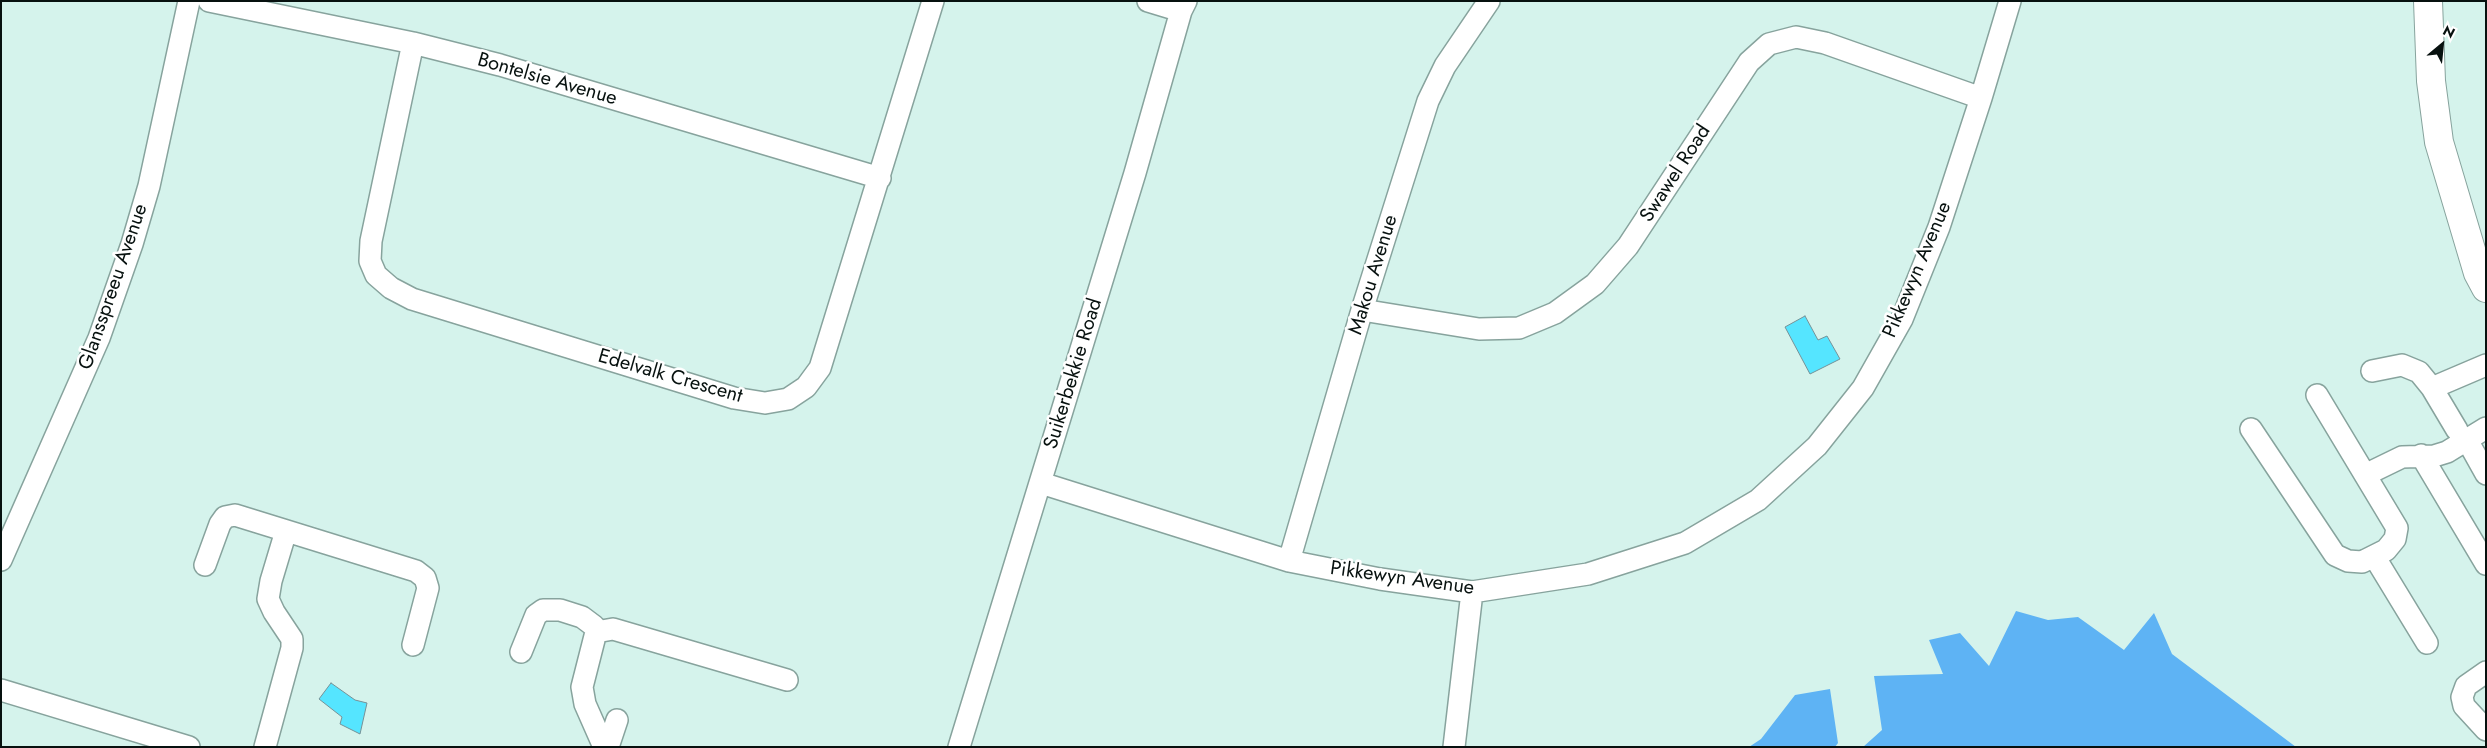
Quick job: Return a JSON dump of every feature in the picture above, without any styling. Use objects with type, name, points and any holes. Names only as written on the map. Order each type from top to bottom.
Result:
[{"type":"street","name":"Glansspreeu Avenue","points":[[1,560],[99,338],[132,244],[149,186],[190,1]]},
{"type":"street","name":"Bontelsie Avenue","points":[[209,1],[413,43],[500,65],[880,178]]},
{"type":"street","name":"Edelvalk Crescent","points":[[413,43],[370,241],[370,261],[376,275],[391,288],[412,299],[734,398],[765,403],[788,399],[806,387],[820,368],[933,1]]},
{"type":"street","points":[[1148,1],[1183,6]]},
{"type":"street","name":"Makou Avenue","points":[[1289,561],[1362,310],[1428,101],[1444,66],[1489,1]]},
{"type":"street","name":"Pikkewyn Avenue","points":[[1041,483],[1289,561],[1380,579],[1472,592],[1588,574],[1685,543],[1758,500],[1817,446],[1863,388],[1902,319],[1939,227],[2010,1]]},
{"type":"street","points":[[2428,1],[2431,80],[2439,142],[2478,272],[2486,288]]},
{"type":"street","name":"Suikerbekkie Road","points":[[959,747],[1135,174],[1183,6]]},
{"type":"street","name":"Swawel Road","points":[[1362,310],[1479,329],[1519,328],[1555,313],[1595,284],[1628,246],[1749,62],[1769,44],[1796,37],[1825,43],[1981,98]]},
{"type":"street","points":[[2372,371],[2402,365],[2419,372],[2432,388],[2486,474]]},
{"type":"street","points":[[2432,388],[2486,365]]},
{"type":"street","points":[[2251,429],[2335,555],[2348,561],[2362,562],[2386,550],[2395,539],[2397,528],[2317,394]]},
{"type":"street","points":[[2365,475],[2402,457],[2434,456],[2447,452],[2462,435],[2486,428]]},
{"type":"street","points":[[2421,455],[2486,564]]},
{"type":"street","points":[[205,564],[220,524],[225,516],[235,515],[416,571],[426,578],[428,588],[413,645]]},
{"type":"street","points":[[265,747],[292,648],[292,639],[274,612],[268,599],[271,581],[286,531]]},
{"type":"street","points":[[2374,556],[2427,643]]},
{"type":"street","points":[[1454,747],[1472,592]]},
{"type":"street","points":[[521,652],[536,615],[543,610],[560,610],[582,618],[594,626],[596,632],[582,687],[585,704],[604,747]]},
{"type":"street","points":[[596,632],[613,629],[787,680]]},
{"type":"street","points":[[2486,672],[2466,686],[2462,697],[2464,706],[2486,730]]},
{"type":"street","points":[[1,690],[189,747]]},
{"type":"street","points":[[608,747],[617,720]]},
{"type":"water","points":[[2016,611],[2048,620],[2078,617],[2124,650],[2154,613],[2172,654],[2296,747],[1863,747],[1882,730],[1874,676],[1943,674],[1929,640],[1960,633],[1989,666]]},
{"type":"water","points":[[1830,689],[1838,743],[1835,747],[1749,747],[1761,739],[1795,695]]},
{"type":"building","points":[[1805,316],[1818,340],[1827,336],[1840,359],[1810,374],[1785,327]]},
{"type":"building","points":[[331,683],[355,700],[367,703],[360,734],[340,724],[342,717],[319,699]]}]
